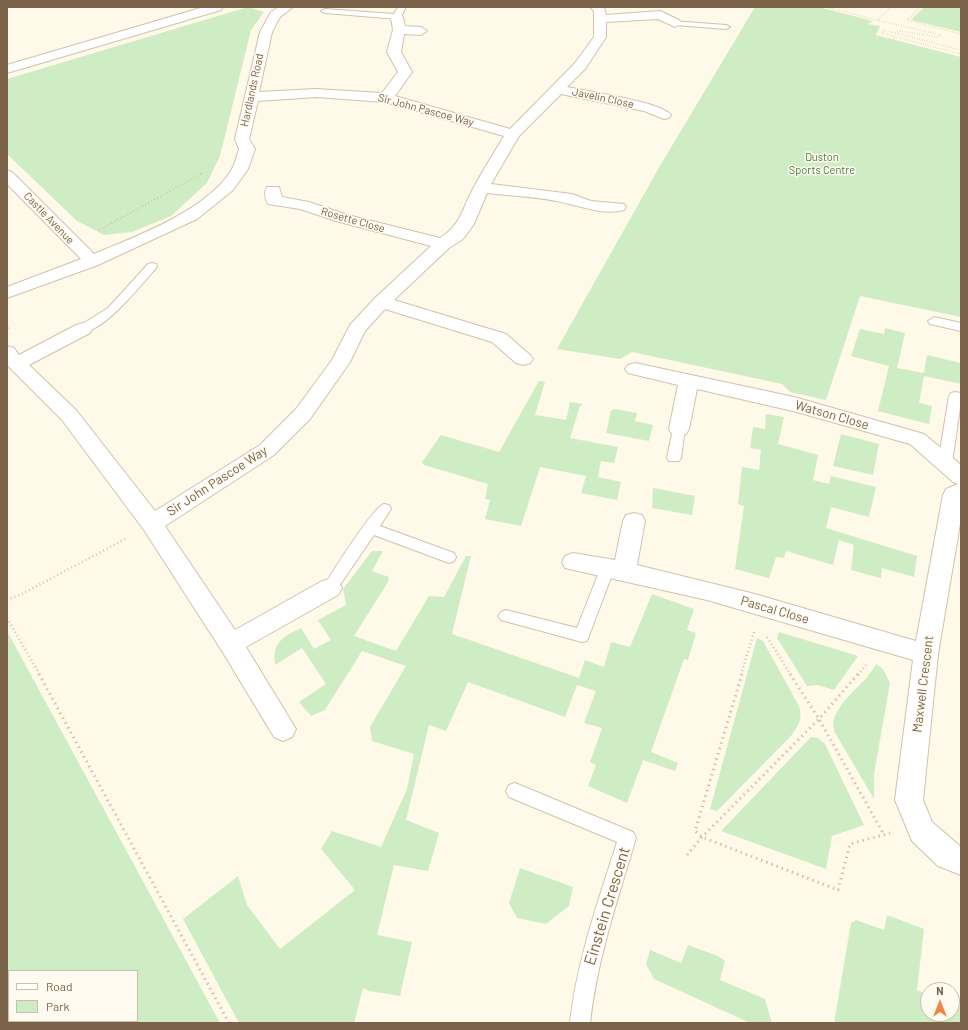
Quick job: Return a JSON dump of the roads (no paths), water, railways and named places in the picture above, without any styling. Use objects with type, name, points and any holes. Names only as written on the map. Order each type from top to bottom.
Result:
[{"type":"street","points":[[7,69],[217,7]]},
{"type":"street","name":"Hardlands Road","points":[[7,294],[92,261],[159,232],[191,216],[227,187],[240,169],[247,148],[242,139],[266,32],[275,15],[287,7]]},
{"type":"street","name":"Javelin Close","points":[[513,134],[580,66],[600,37],[598,13],[663,11],[675,23]]},
{"type":"street","points":[[386,98],[405,72],[394,52],[399,30],[400,12]]},
{"type":"street","points":[[399,30],[421,31]]},
{"type":"street","name":"Javelin Close","points":[[558,89],[652,103],[664,115]]},
{"type":"street","name":"Sir John Pascoe Way","points":[[152,524],[267,450],[302,414],[340,362],[357,329],[381,302],[442,244],[457,235],[466,224],[481,188],[513,134],[386,98],[330,93],[251,97]]},
{"type":"street","name":"Castle Avenue","points":[[7,175],[92,261]]},
{"type":"street","points":[[481,188],[572,199],[588,205],[618,207]]},
{"type":"street","name":"Rosette Close","points":[[273,190],[274,201],[303,205],[342,218],[442,244]]},
{"type":"street","points":[[381,302],[499,338],[524,359]]},
{"type":"street","points":[[83,329],[12,358],[69,414],[152,524],[231,644],[283,729]]},
{"type":"street","name":"Watson Close","points":[[635,369],[794,404],[917,439],[961,478]]},
{"type":"street","points":[[679,429],[688,381]]},
{"type":"street","name":"Maxwell Crescent","points":[[961,491],[954,495],[926,654],[910,800],[922,831],[948,856],[961,861]]},
{"type":"street","points":[[616,569],[634,521]]},
{"type":"street","name":"Pascal Close","points":[[573,562],[616,569],[770,607],[926,654]]},
{"type":"street","points":[[231,644],[330,588]]},
{"type":"lane","points":[[324,11],[400,12]]},
{"type":"lane","points":[[675,23],[726,27]]},
{"type":"lane","points":[[83,329],[112,311],[152,266]]},
{"type":"lane","points":[[934,321],[961,327]]},
{"type":"lane","points":[[945,463],[955,396],[961,397]]},
{"type":"lane","points":[[674,458],[679,429]]},
{"type":"lane","points":[[330,588],[384,509]]},
{"type":"lane","points":[[370,528],[449,556]]},
{"type":"lane","points":[[506,616],[582,636],[616,569]]},
{"type":"lane","name":"Einstein Crescent","points":[[515,791],[627,838],[590,959],[582,994],[580,1023]]},
{"type":"park label","name":"Duston Sports Centre","points":[[822,163]]}]
